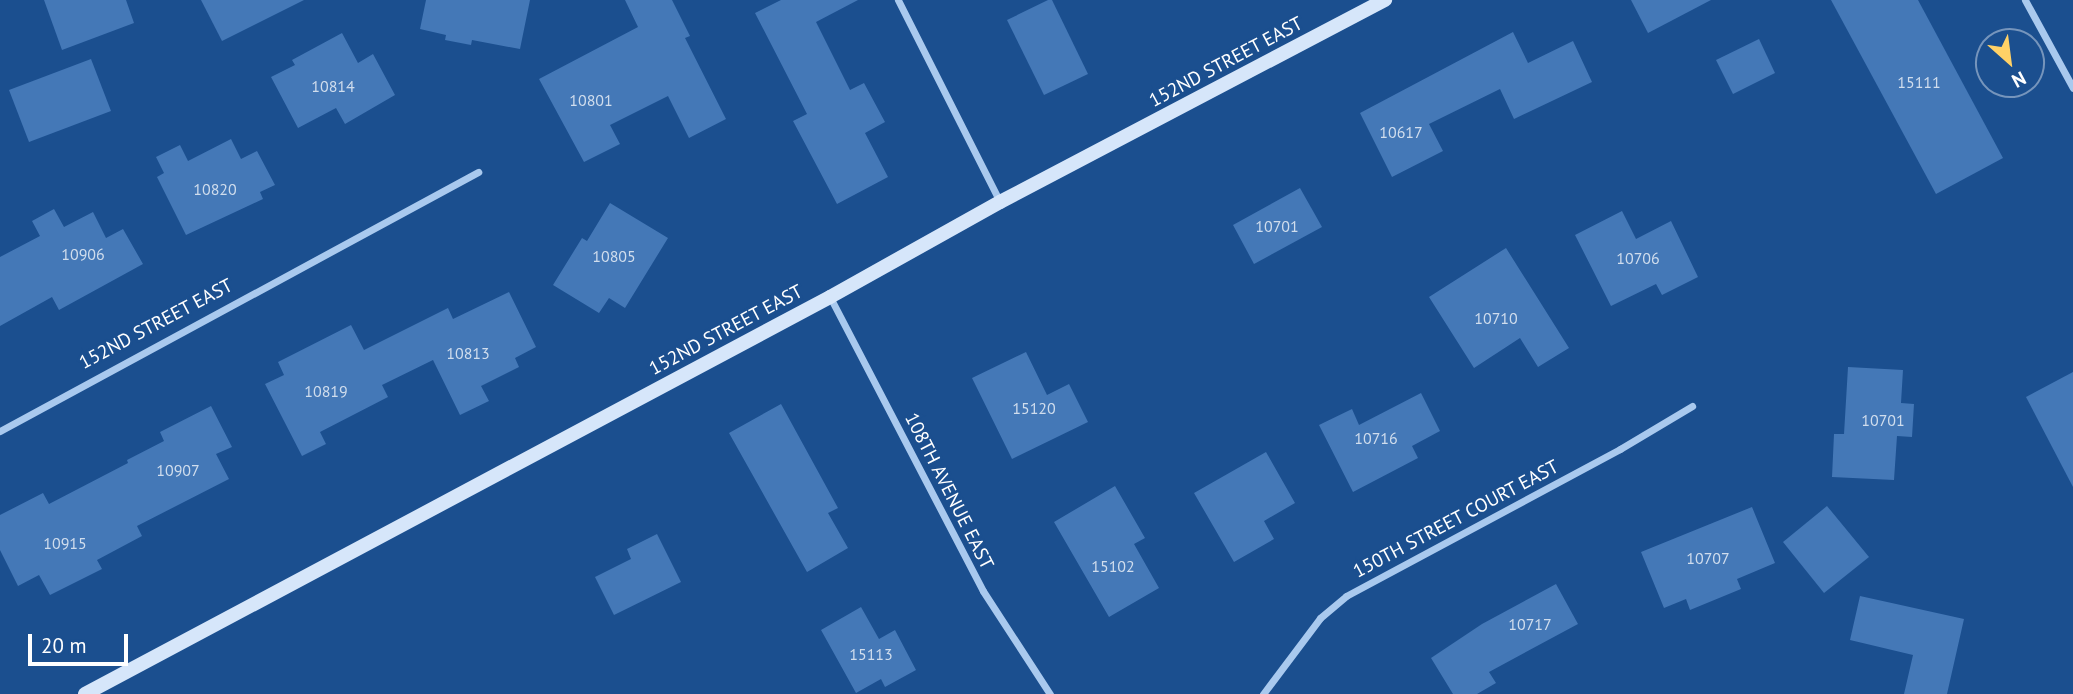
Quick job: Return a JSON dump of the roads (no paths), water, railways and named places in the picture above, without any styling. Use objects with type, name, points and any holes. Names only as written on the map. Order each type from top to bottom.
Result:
[{"type":"main road","name":"152ND STREET EAST","points":[[85,694],[111,688],[1000,202],[1385,0]]},
{"type":"street","points":[[898,0],[1000,202]]},
{"type":"street","points":[[2025,0],[2073,88]]},
{"type":"street","name":"152ND STREET EAST","points":[[0,431],[478,172]]},
{"type":"street","name":"108TH AVENUE EAST","points":[[830,297],[983,591],[1051,694]]},
{"type":"street","name":"150TH STREET COURT EAST","points":[[1263,694],[1320,618],[1346,596],[1620,449],[1692,406]]}]
